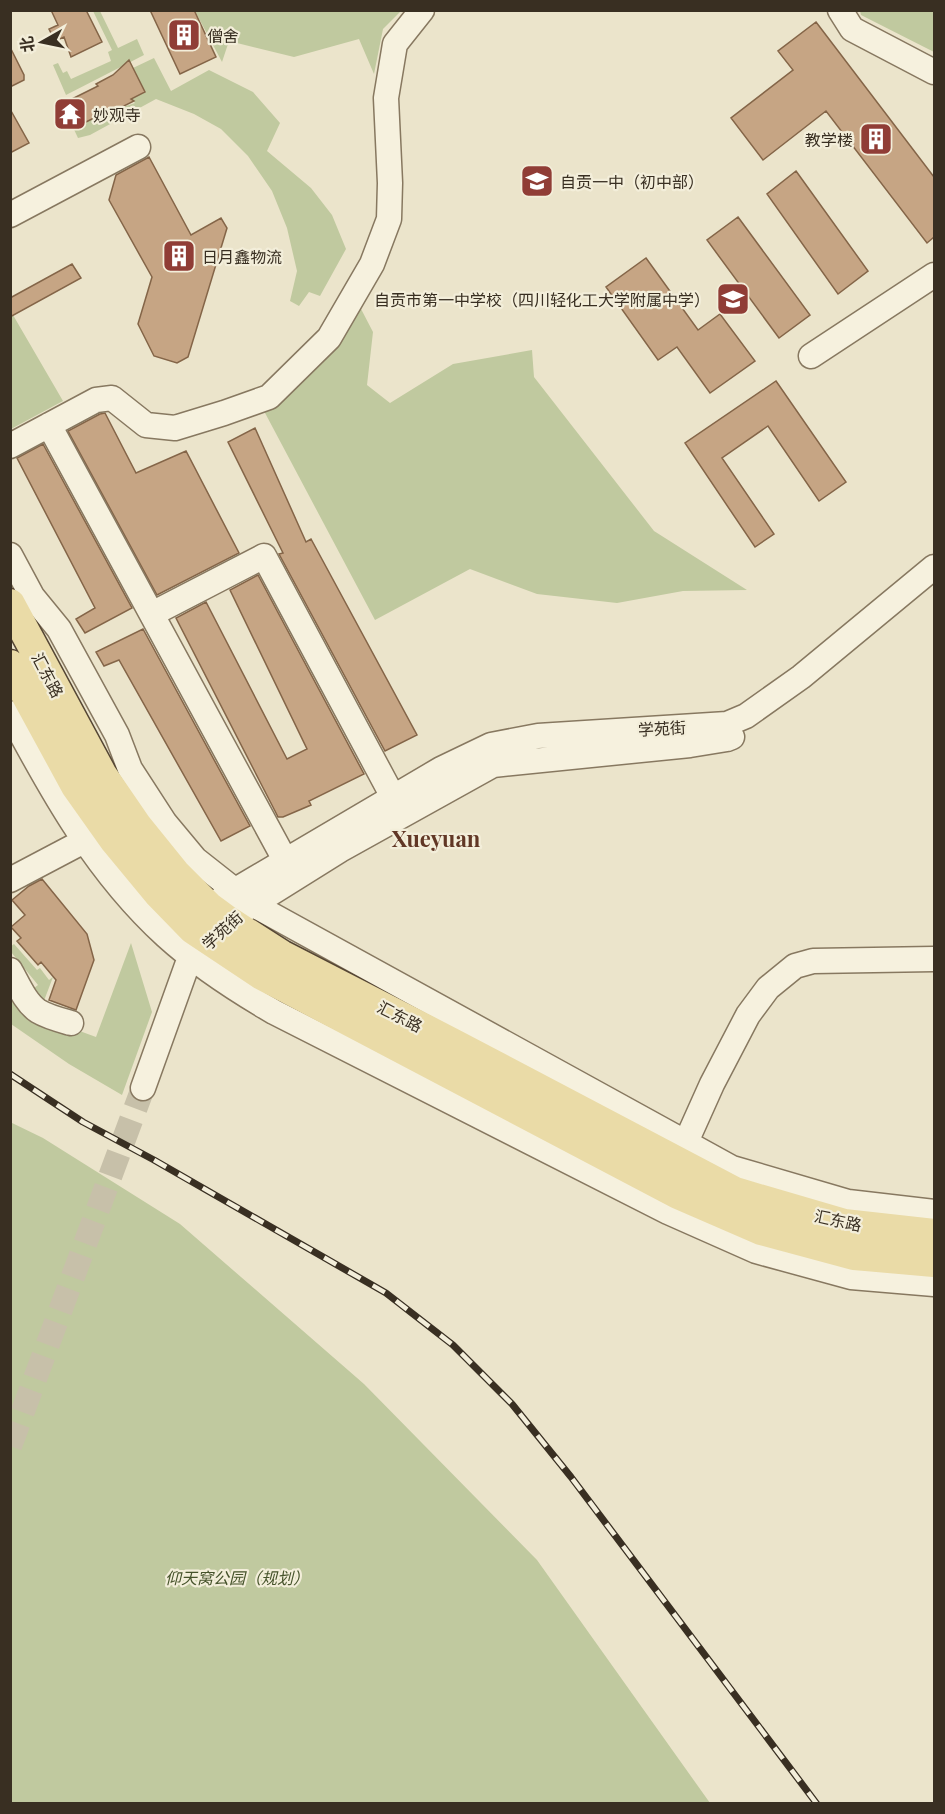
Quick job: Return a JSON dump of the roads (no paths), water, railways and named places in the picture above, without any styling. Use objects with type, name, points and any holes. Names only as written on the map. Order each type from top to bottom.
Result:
[{"type":"main road","name":"汇东路","points":[[10,604],[102,775],[137,826],[175,873],[207,931],[281,955],[465,1049],[735,1192],[844,1224],[934,1234]]},
{"type":"main road","name":"汇东路","points":[[10,664],[76,786],[115,842],[158,893],[262,975],[678,1194],[761,1230],[854,1255],[934,1262]]},
{"type":"street","points":[[10,446],[96,400],[112,398],[146,425],[175,428],[224,413],[269,397],[329,338],[372,264],[389,219],[390,183],[386,98],[394,44],[422,10]]},
{"type":"street","points":[[840,10],[852,29],[934,72]]},
{"type":"street","points":[[10,216],[138,147]]},
{"type":"street","points":[[811,356],[934,275]]},
{"type":"street","points":[[49,425],[285,860]]},
{"type":"street","points":[[10,555],[32,596],[59,629],[117,735],[130,769],[165,824],[195,859],[243,897],[732,1168],[848,1202],[934,1212]]},
{"type":"street","points":[[152,614],[264,556],[393,797]]},
{"type":"street","name":"学苑街","points":[[207,931],[285,860],[441,769],[491,745],[538,736],[727,724],[746,716],[801,677],[934,567]]},
{"type":"street","name":"学苑街","points":[[243,897],[340,850],[494,765],[690,745],[727,739],[793,701],[934,586]]},
{"type":"street","points":[[10,713],[84,841],[138,908],[165,936],[207,931]]},
{"type":"street","points":[[41,770],[76,786]]},
{"type":"street","points":[[10,880],[84,841]]},
{"type":"street","points":[[143,1088],[207,931]]},
{"type":"street","points":[[207,931],[227,984],[274,1012],[668,1212],[756,1251],[851,1277],[934,1284]]},
{"type":"street","points":[[686,1142],[747,1015],[768,988],[795,966],[813,961],[934,959]]},
{"type":"street","points":[[10,970],[24,996],[34,1007],[46,1015],[71,1023]]},
{"type":"tunnel","points":[[10,1446],[143,1088]]},
{"type":"railway","points":[[10,1074],[83,1122],[154,1160],[386,1293],[453,1345],[512,1404],[571,1477],[817,1804]]},
{"type":"place","name":"僧舍","points":[[184,35]]},
{"type":"place","name":"妙观寺","points":[[70,114]]},
{"type":"place","name":"教学楼","points":[[876,139]]},
{"type":"place","name":"自贡一中（初中部）","points":[[537,181]]},
{"type":"place","name":"日月鑫物流","points":[[179,256]]},
{"type":"place","name":"自贡市第一中学校（四川轻化工大学附属中学）","points":[[733,299]]},
{"type":"district","name":"Xueyuan","points":[[436,838]]},
{"type":"park label","name":"仰天窝公园（规划）","points":[[237,1577]]}]
